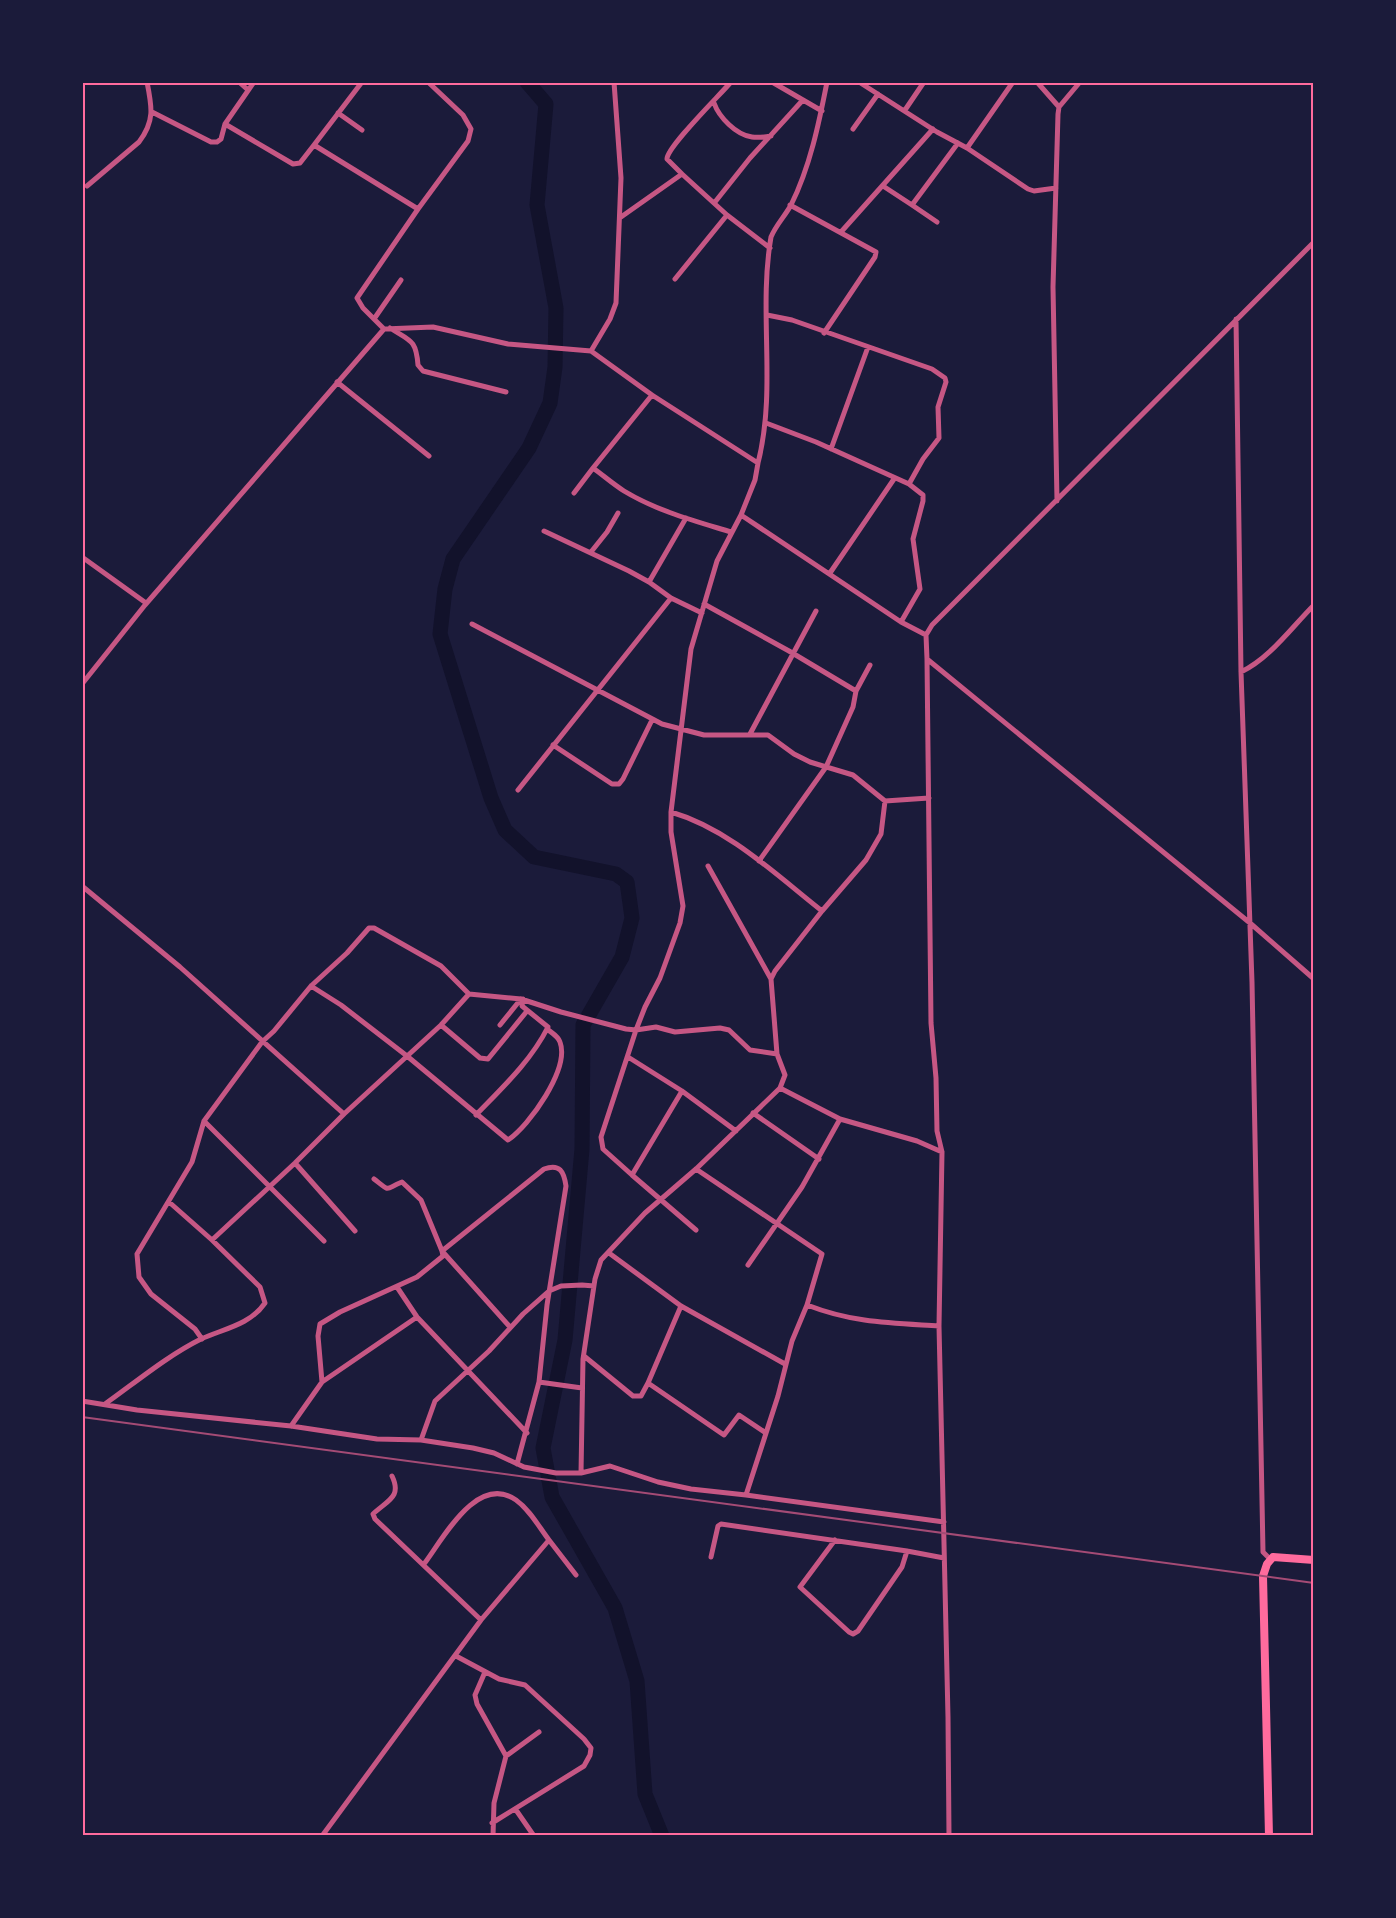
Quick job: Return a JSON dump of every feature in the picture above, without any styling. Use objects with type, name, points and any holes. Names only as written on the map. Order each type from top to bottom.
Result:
[{"type":"main road","points":[[1269,1836],[1264,1568],[1270,1559],[1278,1557],[1314,1560]]},
{"type":"street","points":[[87,186],[140,142],[146,133],[152,112],[147,82]]},
{"type":"street","points":[[239,82],[249,90]]},
{"type":"street","points":[[152,112],[214,142],[221,140],[225,124],[254,82]]},
{"type":"street","points":[[225,124],[293,164],[300,163],[362,82]]},
{"type":"street","points":[[428,82],[463,114],[471,129],[468,141],[358,296],[358,301],[374,319],[413,342],[418,365],[423,370],[506,392]]},
{"type":"street","points":[[591,351],[610,319],[616,303],[621,178],[614,82]]},
{"type":"street","points":[[731,82],[676,142],[667,155],[667,159],[727,215],[770,248]]},
{"type":"street","points":[[772,82],[822,111]]},
{"type":"street","points":[[696,1230],[603,1149],[601,1137],[636,1030],[660,978],[680,923],[683,906],[670,832],[692,649],[717,561],[741,515],[755,480],[766,423],[768,394],[767,315],[770,248],[775,228],[790,205],[816,135],[827,82]]},
{"type":"street","points":[[859,82],[967,148],[1031,191],[1056,188]]},
{"type":"street","points":[[904,110],[924,82]]},
{"type":"street","points":[[967,148],[1013,82]]},
{"type":"street","points":[[1037,82],[1059,107]]},
{"type":"street","points":[[1057,501],[1053,287],[1059,107],[1080,82]]},
{"type":"street","points":[[853,129],[878,93]]},
{"type":"street","points":[[715,202],[750,158],[802,101]]},
{"type":"street","points":[[714,103],[717,111],[740,133],[750,137],[771,136]]},
{"type":"street","points":[[338,113],[362,130]]},
{"type":"street","points":[[841,232],[933,129]]},
{"type":"street","points":[[912,205],[958,143]]},
{"type":"street","points":[[314,145],[418,209]]},
{"type":"street","points":[[621,217],[682,174]]},
{"type":"street","points":[[883,186],[938,222]]},
{"type":"street","points":[[790,205],[874,250],[877,254],[824,333]]},
{"type":"street","points":[[675,279],[727,215]]},
{"type":"street","points":[[949,1836],[939,1326],[942,1152],[937,1131],[936,1078],[931,1023],[926,635],[932,625],[1314,242]]},
{"type":"street","points":[[374,319],[401,280]]},
{"type":"street","points":[[767,315],[792,320],[941,374],[946,380],[938,407],[939,438],[923,459],[909,484]]},
{"type":"street","points":[[1236,319],[1241,672],[1250,922],[1263,1552],[1270,1559]]},
{"type":"street","points":[[82,684],[146,603],[337,382],[387,328],[433,327],[534,348],[591,351],[652,395],[758,463]]},
{"type":"street","points":[[831,449],[868,347]]},
{"type":"street","points":[[337,382],[429,456]]},
{"type":"street","points":[[574,493],[652,395]]},
{"type":"street","points":[[766,423],[831,449],[909,484],[919,491],[923,498],[913,539],[920,583],[918,596],[901,622]]},
{"type":"street","points":[[593,468],[625,491],[656,506],[731,532]]},
{"type":"street","points":[[830,573],[894,479]]},
{"type":"street","points":[[591,552],[618,513]]},
{"type":"street","points":[[741,515],[901,622],[926,635]]},
{"type":"street","points":[[649,582],[686,518]]},
{"type":"street","points":[[544,531],[649,582],[671,598],[702,613]]},
{"type":"street","points":[[82,557],[146,603]]},
{"type":"street","points":[[518,790],[671,598]]},
{"type":"street","points":[[704,604],[856,691]]},
{"type":"street","points":[[1241,672],[1252,667],[1264,656],[1314,605]]},
{"type":"street","points":[[750,734],[816,611]]},
{"type":"street","points":[[472,624],[652,720],[704,735],[768,735],[794,754],[810,762],[859,778],[885,801],[929,798]]},
{"type":"street","points":[[927,659],[1250,922],[1314,979]]},
{"type":"street","points":[[759,861],[826,767],[853,707],[856,691],[870,666]]},
{"type":"street","points":[[553,745],[612,784],[618,784],[623,780],[652,720]]},
{"type":"street","points":[[771,979],[878,842],[885,801]]},
{"type":"street","points":[[671,812],[711,827],[759,861],[822,911]]},
{"type":"street","points":[[581,1473],[581,1387],[584,1356],[594,1286],[602,1260],[645,1213],[696,1169],[780,1088],[785,1075],[777,1054],[771,979],[708,866]]},
{"type":"street","points":[[82,886],[180,968],[344,1114]]},
{"type":"street","points":[[202,1339],[195,1329],[151,1294],[139,1277],[137,1254],[192,1162],[204,1121],[262,1042],[311,986],[347,953],[369,928],[372,927],[441,966],[469,994],[522,999],[626,1029],[656,1027],[675,1032],[720,1028],[729,1030],[750,1050],[777,1054]]},
{"type":"street","points":[[311,986],[341,1005],[407,1056],[508,1140],[532,1116],[551,1085],[560,1062],[561,1045],[558,1037],[547,1029],[547,1025],[522,1006],[522,999]]},
{"type":"street","points":[[212,1240],[441,1025],[469,994]]},
{"type":"street","points":[[500,1025],[522,999]]},
{"type":"street","points":[[441,1025],[480,1058],[488,1059],[527,1011]]},
{"type":"street","points":[[476,1115],[507,1083],[547,1029]]},
{"type":"street","points":[[628,1057],[682,1091],[736,1131]]},
{"type":"street","points":[[780,1088],[840,1119],[917,1141],[942,1152]]},
{"type":"street","points":[[632,1175],[682,1091]]},
{"type":"street","points":[[753,1113],[819,1159]]},
{"type":"street","points":[[748,1265],[777,1225],[819,1159],[840,1119]]},
{"type":"street","points":[[204,1121],[324,1241]]},
{"type":"street","points":[[296,1163],[355,1232]]},
{"type":"street","points":[[442,1251],[544,1168],[553,1166],[559,1168],[564,1174],[566,1186],[549,1292],[540,1382],[517,1464]]},
{"type":"street","points":[[696,1169],[822,1254],[807,1305],[785,1364],[778,1396],[746,1495]]},
{"type":"street","points":[[322,1382],[318,1336],[320,1324],[340,1312],[417,1277],[443,1256],[421,1200],[402,1182],[390,1190],[374,1179]]},
{"type":"street","points":[[105,1404],[202,1339],[229,1330],[252,1316],[265,1303],[260,1287],[169,1202]]},
{"type":"street","points":[[442,1251],[510,1327]]},
{"type":"street","points":[[609,1253],[681,1306],[785,1364]]},
{"type":"street","points":[[421,1440],[435,1401],[468,1371],[523,1314],[549,1292],[561,1286],[594,1286]]},
{"type":"street","points":[[397,1287],[417,1317],[526,1433]]},
{"type":"street","points":[[807,1305],[831,1315],[864,1322],[939,1326]]},
{"type":"street","points":[[584,1356],[633,1396],[640,1396],[648,1383],[681,1306]]},
{"type":"street","points":[[291,1426],[322,1382],[417,1317]]},
{"type":"street","points":[[540,1382],[581,1387]]},
{"type":"street","points":[[648,1383],[724,1435],[728,1433],[739,1415],[766,1433]]},
{"type":"street","points":[[82,1401],[137,1410],[291,1426],[377,1439],[421,1440],[494,1453],[524,1467],[556,1473],[581,1473],[610,1466],[658,1482],[691,1489],[944,1522]]},
{"type":"street","points":[[392,1476],[397,1487],[396,1493],[373,1514],[375,1519],[481,1620]]},
{"type":"street","points":[[424,1564],[466,1508],[477,1499],[489,1494],[514,1499],[523,1506],[576,1575]]},
{"type":"street","points":[[711,1557],[718,1526],[721,1524],[944,1558]]},
{"type":"street","points":[[322,1836],[481,1620],[549,1540]]},
{"type":"street","points":[[835,1540],[800,1587],[853,1634],[858,1631],[902,1567],[907,1551]]},
{"type":"street","points":[[456,1656],[499,1679],[525,1685],[591,1748],[584,1766],[492,1823]]},
{"type":"street","points":[[485,1672],[475,1695],[477,1704],[506,1756]]},
{"type":"street","points":[[493,1836],[494,1803],[506,1756],[539,1732]]},
{"type":"street","points":[[516,1810],[534,1836]]},
{"type":"waterway","points":[[527,82],[546,104],[537,205],[556,308],[555,367],[550,403],[529,448],[453,559],[445,589],[440,634],[491,798],[505,830],[534,857],[616,874],[627,882],[632,918],[622,957],[583,1025],[582,1149],[565,1340],[543,1448],[552,1497],[615,1608],[637,1681],[645,1794],[662,1836]]},
{"type":"railway","points":[[82,1417],[1314,1583]]}]
